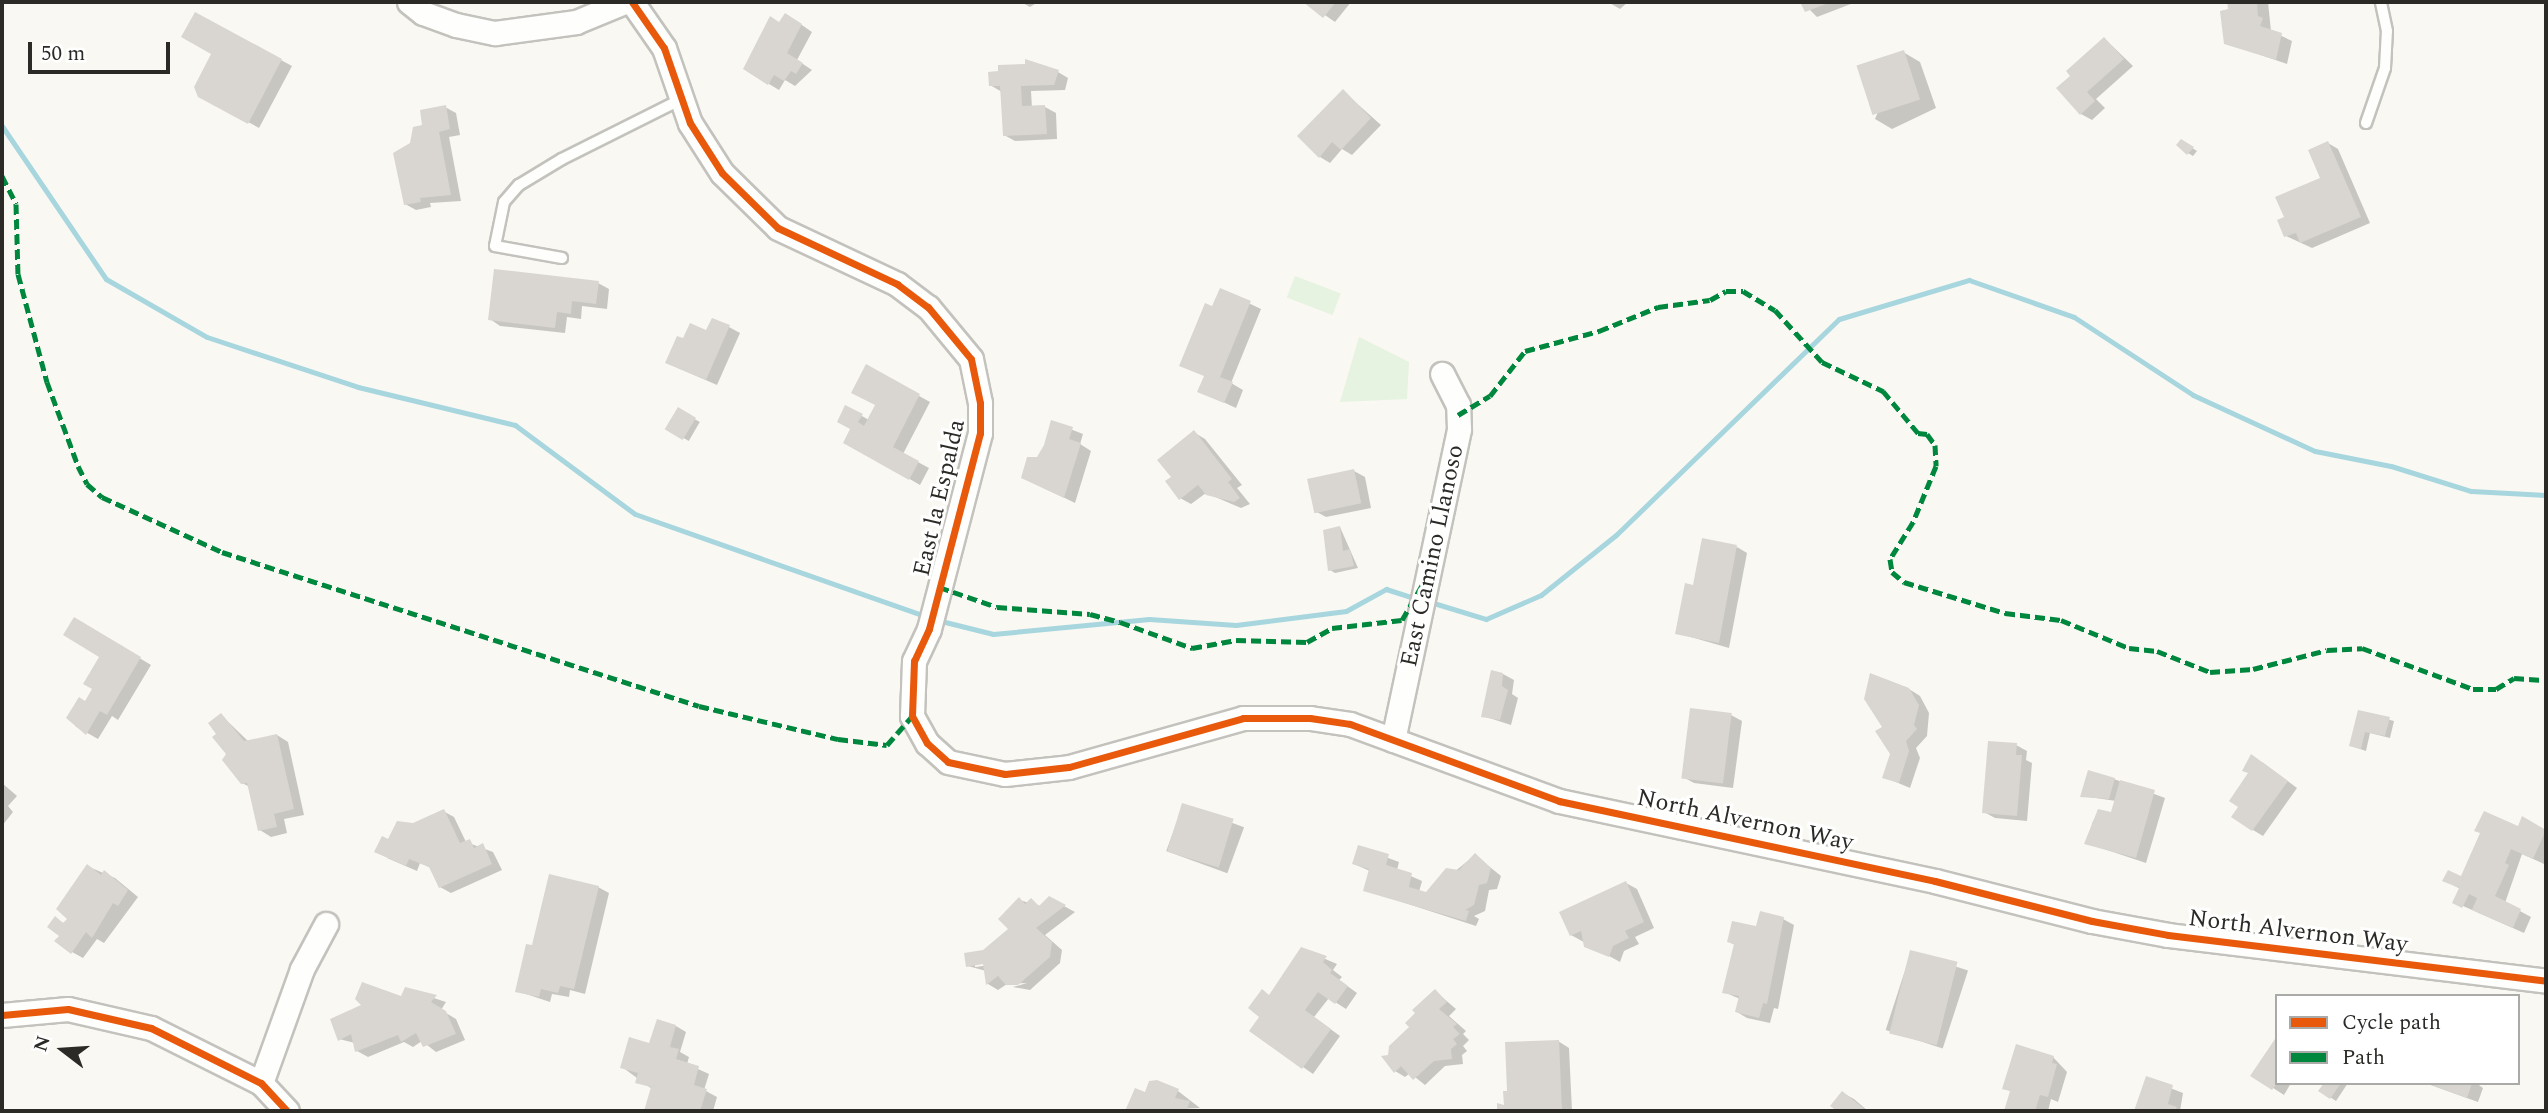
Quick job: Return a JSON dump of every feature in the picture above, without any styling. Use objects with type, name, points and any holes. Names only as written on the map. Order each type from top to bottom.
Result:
[{"type":"street","points":[[410,2],[424,13],[457,25],[495,33],[576,23],[624,2]]},
{"type":"street","name":"East la Espalda","points":[[632,2],[664,48],[690,124],[722,173],[778,228],[897,285],[945,323],[971,359],[981,403],[980,433],[929,629],[914,661],[912,716],[927,743],[948,762]]},
{"type":"street","name":"East Camino Llanoso","points":[[1393,740],[1459,429],[1458,405],[1442,374]]},
{"type":"street","name":"North Alvernon Way","points":[[948,762],[1005,774],[1069,768],[1243,718],[1310,718],[1350,724],[1559,801],[1936,881],[2092,921],[2168,935],[2546,981]]},
{"type":"street","points":[[261,1083],[302,969],[326,924]]},
{"type":"street","points":[[2,1015],[68,1009],[151,1028],[261,1083],[287,1111]]},
{"type":"lane","points":[[2366,123],[2385,68],[2387,31],[2381,2]]},
{"type":"lane","points":[[562,258],[495,246],[504,202],[519,185],[562,159],[682,99]]},
{"type":"green space","points":[[1295,276],[1341,294],[1333,315],[1287,297]]},
{"type":"green space","points":[[1359,337],[1409,362],[1407,399],[1340,402]]},
{"type":"building","points":[[1303,2],[1336,2],[1323,18]]},
{"type":"building","points":[[1800,2],[1831,2],[1805,12]]},
{"type":"building","points":[[2227,2],[2257,2],[2258,16],[2263,18],[2260,26],[2282,33],[2276,60],[2224,44],[2220,11],[2228,9]]},
{"type":"building","points":[[195,12],[282,59],[248,124],[198,97],[194,87],[211,54],[181,37]]},
{"type":"building","points":[[785,13],[802,24],[787,53],[803,63],[796,74],[791,71],[784,81],[774,75],[768,85],[743,69],[770,16],[779,22]]},
{"type":"building","points":[[2104,37],[2124,59],[2087,92],[2095,101],[2080,115],[2056,88],[2070,76],[2066,71]]},
{"type":"building","points":[[1904,50],[1920,99],[1873,115],[1856,65]]},
{"type":"building","points":[[1025,59],[1059,70],[1054,85],[1021,86],[1022,106],[1045,105],[1047,134],[1003,136],[1000,86],[989,86],[988,72],[998,71],[998,65],[1025,64]]},
{"type":"building","points":[[1343,89],[1371,118],[1341,150],[1332,142],[1319,158],[1297,136]]},
{"type":"building","points":[[446,105],[450,129],[439,132],[451,195],[420,198],[421,202],[404,205],[393,153],[410,143],[413,127],[422,125],[420,110]]},
{"type":"building","points":[[2181,139],[2194,147],[2187,155],[2176,145]]},
{"type":"building","points":[[2328,141],[2361,217],[2300,243],[2296,233],[2284,237],[2277,220],[2284,217],[2275,197],[2320,178],[2308,150]]},
{"type":"building","points":[[494,269],[599,281],[596,304],[572,301],[571,314],[557,312],[555,328],[488,320]]},
{"type":"building","points":[[1220,288],[1251,301],[1220,377],[1233,382],[1224,403],[1197,392],[1204,376],[1179,366],[1205,303],[1212,306]]},
{"type":"building","points":[[712,318],[730,325],[706,380],[665,363],[677,336],[683,338],[690,323],[706,330]]},
{"type":"building","points":[[866,364],[920,394],[893,447],[919,461],[909,480],[843,443],[850,429],[837,422],[845,405],[863,414],[858,422],[864,426],[875,405],[851,393]]},
{"type":"building","points":[[678,407],[696,418],[683,440],[665,429]]},
{"type":"building","points":[[1051,420],[1073,427],[1069,439],[1081,443],[1064,498],[1021,478],[1027,457],[1037,457],[1044,445]]},
{"type":"building","points":[[1194,430],[1232,479],[1228,482],[1240,498],[1234,502],[1206,495],[1198,485],[1179,500],[1165,481],[1171,477],[1157,460]]},
{"type":"building","points":[[1354,469],[1361,503],[1314,513],[1307,479]]},
{"type":"building","points":[[1340,526],[1343,551],[1350,549],[1354,566],[1328,571],[1323,530]]},
{"type":"building","points":[[1702,538],[1737,545],[1719,643],[1675,634],[1685,583],[1693,585]]},
{"type":"building","points":[[74,617],[141,657],[107,715],[100,711],[86,735],[66,718],[79,697],[85,701],[92,689],[83,684],[99,657],[63,635]]},
{"type":"building","points":[[1491,670],[1503,673],[1502,686],[1508,690],[1500,720],[1481,717]]},
{"type":"building","points":[[1870,673],[1909,688],[1919,705],[1914,725],[1917,729],[1906,741],[1909,751],[1899,783],[1882,778],[1890,754],[1875,731],[1882,727],[1864,699]]},
{"type":"building","points":[[1690,708],[1732,713],[1723,784],[1681,778]]},
{"type":"building","points":[[2358,710],[2390,717],[2385,736],[2365,732],[2361,749],[2349,746]]},
{"type":"building","points":[[221,713],[244,741],[277,734],[294,809],[274,814],[277,827],[258,831],[247,783],[241,784],[222,760],[226,754],[212,737],[216,734],[208,723]]},
{"type":"building","points":[[1988,741],[2017,743],[2016,755],[2022,755],[2017,816],[1982,813]]},
{"type":"building","points":[[2251,754],[2288,781],[2252,831],[2231,817],[2238,807],[2229,801],[2248,773],[2242,771]]},
{"type":"building","points":[[2088,770],[2115,778],[2109,799],[2080,797]]},
{"type":"building","points":[[2120,780],[2155,790],[2136,858],[2084,844],[2098,809],[2111,812]]},
{"type":"building","points":[[1182,803],[1234,819],[1219,868],[1167,852]]},
{"type":"building","points":[[444,809],[460,843],[470,839],[474,848],[483,843],[492,864],[439,888],[429,867],[409,859],[406,866],[374,852],[382,836],[388,839],[397,821],[413,823]]},
{"type":"building","points":[[2484,811],[2518,826],[2522,816],[2546,830],[2533,859],[2511,849],[2505,863],[2509,865],[2495,896],[2521,909],[2513,928],[2472,910],[2477,898],[2469,894],[2462,908],[2452,903],[2459,888],[2442,881],[2448,870],[2461,876],[2480,833],[2474,831]]},
{"type":"building","points":[[1358,845],[1389,854],[1386,865],[1412,873],[1409,887],[1426,892],[1446,868],[1459,870],[1475,853],[1491,868],[1487,883],[1479,885],[1474,905],[1465,910],[1469,911],[1466,921],[1363,891],[1369,869],[1352,864]]},
{"type":"building","points":[[87,864],[101,875],[104,870],[128,890],[118,906],[113,903],[92,938],[86,932],[71,954],[54,941],[59,936],[47,927],[55,916],[63,923],[67,919],[56,909]]},
{"type":"building","points":[[549,874],[599,886],[574,989],[560,986],[558,993],[541,989],[539,997],[515,992],[526,944],[532,945]]},
{"type":"building","points":[[1626,881],[1644,922],[1625,931],[1629,938],[1613,946],[1609,957],[1584,947],[1581,931],[1570,936],[1559,912]]},
{"type":"building","points":[[1049,896],[1066,905],[1036,928],[1052,942],[1050,957],[1018,985],[1006,985],[998,976],[986,985],[983,964],[966,967],[964,953],[983,950],[1008,929],[998,919],[1019,897],[1025,904],[1031,898],[1039,906]]},
{"type":"building","points":[[1760,911],[1784,917],[1767,1004],[1763,1003],[1759,1018],[1735,1012],[1739,996],[1722,993],[1734,944],[1727,942],[1732,921],[1756,926]]},
{"type":"building","points":[[1301,947],[1327,956],[1323,962],[1332,970],[1330,973],[1348,986],[1335,1004],[1318,992],[1305,1010],[1331,1029],[1302,1069],[1249,1031],[1259,1017],[1248,1008],[1262,989],[1269,995]]},
{"type":"building","points":[[1910,950],[1958,962],[1937,1045],[1889,1033]]},
{"type":"building","points":[[362,982],[401,996],[405,987],[437,995],[431,1002],[446,1011],[456,1034],[423,1047],[416,1033],[401,1042],[398,1035],[355,1052],[351,1034],[338,1041],[330,1019],[361,1005],[355,999]]},
{"type":"building","points":[[1435,989],[1447,1002],[1439,1009],[1457,1024],[1453,1027],[1460,1034],[1453,1039],[1457,1044],[1451,1049],[1452,1059],[1434,1061],[1413,1080],[1401,1066],[1394,1073],[1381,1056],[1388,1055],[1389,1046],[1409,1027],[1405,1023],[1415,1013],[1412,1010]]},
{"type":"building","points":[[657,1019],[676,1025],[670,1047],[679,1049],[676,1059],[699,1066],[694,1085],[707,1089],[700,1111],[644,1111],[651,1087],[635,1083],[638,1073],[620,1068],[629,1037],[649,1043]]},
{"type":"building","points":[[2275,1039],[2276,1085],[2272,1090],[2250,1076]]},
{"type":"building","points":[[1559,1040],[1562,1111],[1497,1111],[1497,1103],[1504,1105],[1503,1091],[1507,1091],[1505,1042]]},
{"type":"building","points":[[2016,1044],[2054,1056],[2052,1063],[2057,1064],[2048,1097],[2040,1095],[2035,1111],[2004,1111],[2010,1091],[2002,1089]]},
{"type":"building","points":[[2146,1076],[2173,1085],[2168,1104],[2177,1107],[2175,1111],[2134,1111]]},
{"type":"building","points":[[1157,1080],[1179,1089],[1175,1098],[1190,1101],[1186,1111],[1125,1111],[1135,1088],[1145,1092],[1149,1081]]},
{"type":"building","points":[[2322,1085],[2340,1085],[2330,1099],[2318,1091]]},
{"type":"building","points":[[2431,1085],[2471,1085],[2467,1098]]},
{"type":"building","points":[[1842,1091],[1867,1111],[1837,1111],[1830,1106]]},
{"type":"waterway","points":[[2,126],[106,279],[207,337],[358,387],[515,425],[635,514],[927,617]]},
{"type":"waterway","points":[[1427,601],[1486,619],[1541,595],[1616,535],[1839,319],[1969,280],[2074,317],[2193,395],[2315,451],[2391,466],[2471,491],[2546,495]]},
{"type":"waterway","points":[[937,620],[993,634],[1149,619],[1236,625],[1346,611],[1386,589],[1417,599]]},
{"type":"marked path","points":[[2,176],[16,204],[18,274],[47,382],[78,466],[87,484],[102,497],[222,552],[699,706],[838,739],[887,745],[912,716]]},
{"type":"marked path","points":[[1458,415],[1490,396],[1525,351],[1599,331],[1658,307],[1710,300],[1726,291],[1743,291],[1775,310],[1822,362],[1883,391],[1918,433],[1927,434],[1935,445],[1936,466],[1913,522],[1890,559],[1892,572],[1904,582],[2005,613],[2061,620],[2129,648],[2157,651],[2210,672],[2253,669],[2327,650],[2362,648],[2473,689],[2496,689],[2514,678],[2546,680]]},
{"type":"marked path","points":[[939,587],[997,607],[1090,614],[1192,648],[1236,640],[1307,642],[1332,628],[1402,620],[1432,568]]},
{"type":"cycle path","points":[[632,2],[664,48],[690,123],[722,173],[778,228],[897,284],[928,307],[971,359],[980,403],[980,433],[929,629],[914,661],[912,716],[927,743],[948,762],[1005,774],[1069,767],[1243,718],[1310,718],[1350,724],[1559,801],[1935,881],[2092,921],[2168,935],[2546,981]]},
{"type":"cycle path","points":[[2,1015],[68,1009],[151,1028],[261,1083],[287,1111]]}]
